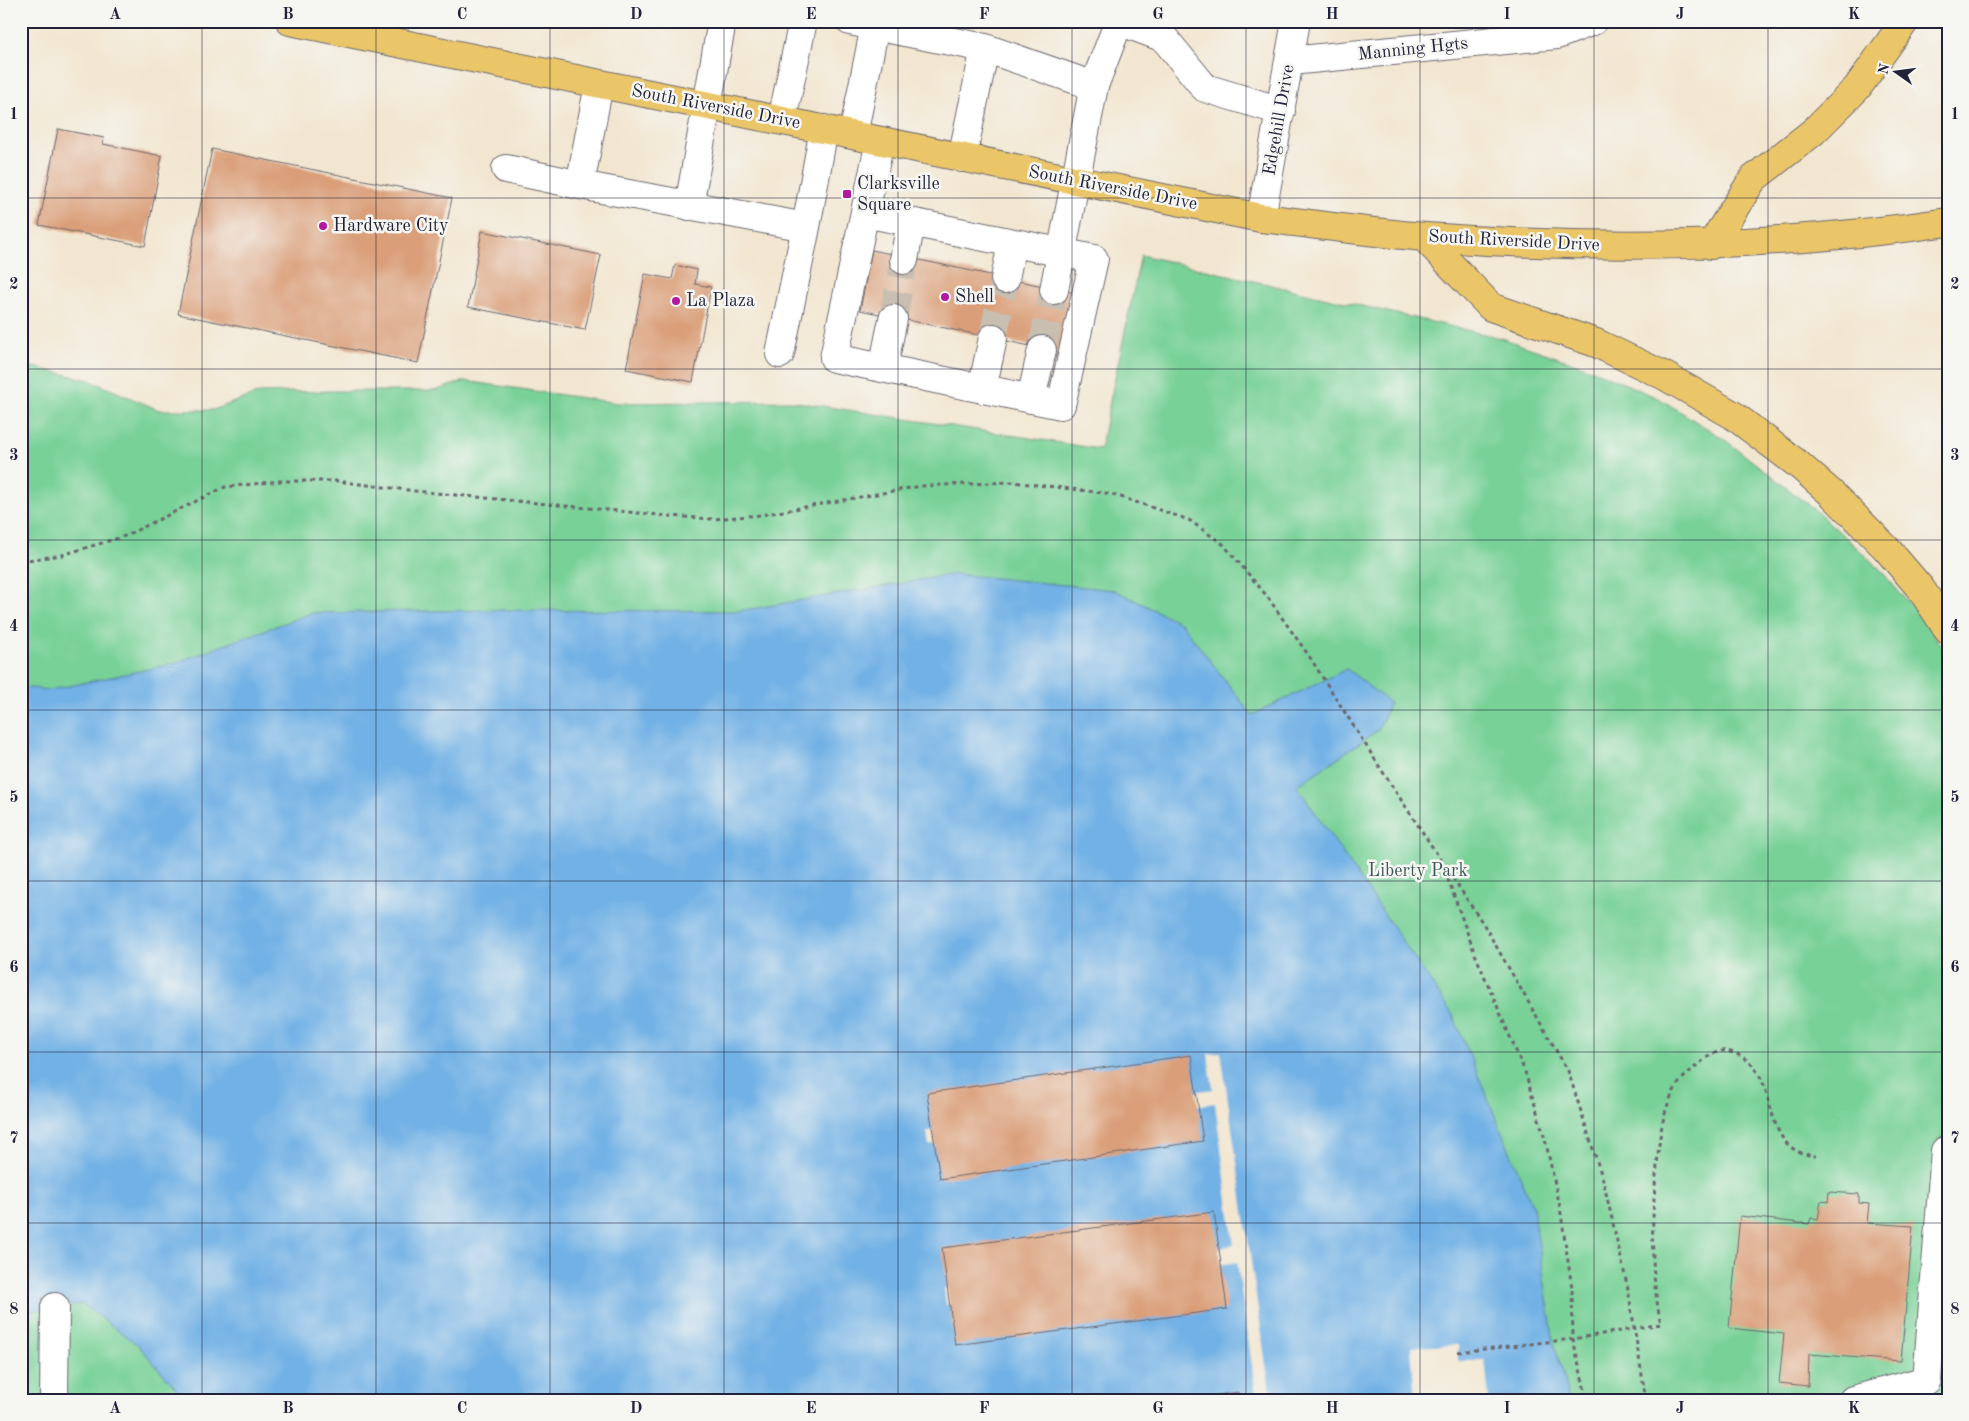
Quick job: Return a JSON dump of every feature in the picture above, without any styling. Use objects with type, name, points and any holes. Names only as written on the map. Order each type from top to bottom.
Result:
[{"type":"highway","name":"South Riverside Drive","points":[[290,21],[319,24],[599,84],[1261,218],[1424,237],[1606,246],[1711,245],[1816,238],[1948,222]]},
{"type":"highway","points":[[1711,245],[1753,178],[1813,132],[1857,88],[1905,21]]},
{"type":"highway","points":[[1424,237],[1491,307],[1596,343],[1665,376],[1740,420],[1800,465],[1886,548],[1921,589],[1948,630]]},
{"type":"street","points":[[689,206],[722,21]]},
{"type":"street","points":[[782,120],[803,21]]},
{"type":"street","points":[[1054,290],[1094,86],[1119,21],[1167,29],[1205,88],[1281,111]]},
{"type":"street","name":"Edgehill Drive","points":[[1261,218],[1296,21]]},
{"type":"street","name":"Manning Hgts","points":[[1290,61],[1557,35],[1592,21]]},
{"type":"street","points":[[854,135],[867,23],[985,48],[1094,86]]},
{"type":"street","points":[[962,158],[985,48]]},
{"type":"street","points":[[580,185],[599,84]]},
{"type":"street","points":[[780,354],[824,129]]},
{"type":"street","points":[[865,213],[1094,259],[1061,405],[834,358],[880,141]]},
{"type":"street","points":[[506,169],[806,228]]},
{"type":"street","points":[[904,260],[911,222]]},
{"type":"street","points":[[1005,279],[1012,242]]},
{"type":"street","points":[[883,368],[893,319]]},
{"type":"street","points":[[982,389],[993,338]]},
{"type":"street","points":[[1031,399],[1042,350]]},
{"type":"street","points":[[1852,1400],[1927,1380],[1939,1353],[1944,1151],[1948,1151]]},
{"type":"street","points":[[54,1400],[55,1307]]},
{"type":"path","points":[[21,561],[62,556],[125,536],[225,487],[281,481],[337,481],[562,506],[713,519],[760,515],[921,486],[1013,482],[1112,494],[1189,520],[1223,544],[1266,595],[1309,656],[1484,925],[1568,1071],[1603,1180],[1628,1289],[1646,1400]]},
{"type":"path","points":[[1444,865],[1475,954],[1525,1072],[1545,1139],[1560,1207],[1572,1288],[1573,1339],[1587,1400]]},
{"type":"path","points":[[1458,1352],[1573,1339],[1661,1324],[1655,1297],[1652,1266],[1655,1186],[1662,1123],[1676,1088],[1687,1074],[1711,1055],[1723,1051],[1735,1053],[1746,1058],[1756,1068],[1763,1081],[1776,1128],[1781,1137],[1797,1151],[1816,1156]]},
{"type":"green space","name":"Liberty Park","points":[[1141,255],[1501,338],[1591,369],[1660,399],[1724,439],[1820,514],[1878,567],[1926,624],[1948,656],[1948,1400],[21,1400],[21,364],[89,380],[159,410],[213,410],[259,393],[434,391],[465,381],[618,403],[790,401],[1100,449]]},
{"type":"water","points":[[955,574],[1114,590],[1181,623],[1252,715],[1347,669],[1390,703],[1378,730],[1297,786],[1453,1015],[1533,1207],[1554,1343],[1566,1383],[1567,1400],[186,1400],[138,1345],[82,1304],[21,1312],[21,687],[50,690],[172,664],[312,613],[491,610],[739,611]]},
{"type":"pier","points":[[1221,1052],[1271,1400],[1257,1400],[1237,1262],[946,1305],[944,1288],[1234,1245],[1215,1103],[929,1145],[927,1132],[1213,1089],[1208,1054]]},
{"type":"pier","points":[[1458,1345],[1458,1361],[1485,1360],[1489,1400],[1415,1400],[1411,1347]]},
{"type":"building","points":[[58,129],[104,138],[103,144],[162,156],[145,246],[39,225]]},
{"type":"building","points":[[212,149],[452,198],[418,363],[178,314]]},
{"type":"building","points":[[482,231],[601,255],[585,330],[468,307]]},
{"type":"building","points":[[872,250],[1076,293],[1063,353],[860,310]]},
{"type":"building","points":[[675,265],[697,270],[695,284],[711,287],[693,382],[626,369],[645,274],[672,279]]},
{"type":"building","points":[[1191,1055],[1203,1141],[940,1179],[927,1093]]},
{"type":"building","points":[[1829,1192],[1859,1194],[1859,1203],[1869,1204],[1867,1223],[1913,1226],[1901,1361],[1809,1354],[1808,1386],[1779,1383],[1784,1334],[1729,1328],[1740,1216],[1809,1224],[1811,1218],[1818,1219],[1821,1201],[1828,1202]]},
{"type":"building","points":[[1214,1212],[1227,1309],[955,1345],[942,1248]]},
{"type":"building","points":[[1238,1392],[1239,1400],[1190,1400],[1190,1399]]},
{"type":"tunnel","points":[[893,319],[904,260]]},
{"type":"tunnel","points":[[993,338],[1005,279]]},
{"type":"tunnel","points":[[1042,350],[1054,290]]},
{"type":"place","name":"Clarksville Square","points":[[847,194]]},
{"type":"place","name":"Hardware City","points":[[323,226]]},
{"type":"place","name":"Shell","points":[[945,297]]},
{"type":"place","name":"La Plaza","points":[[676,301]]}]
